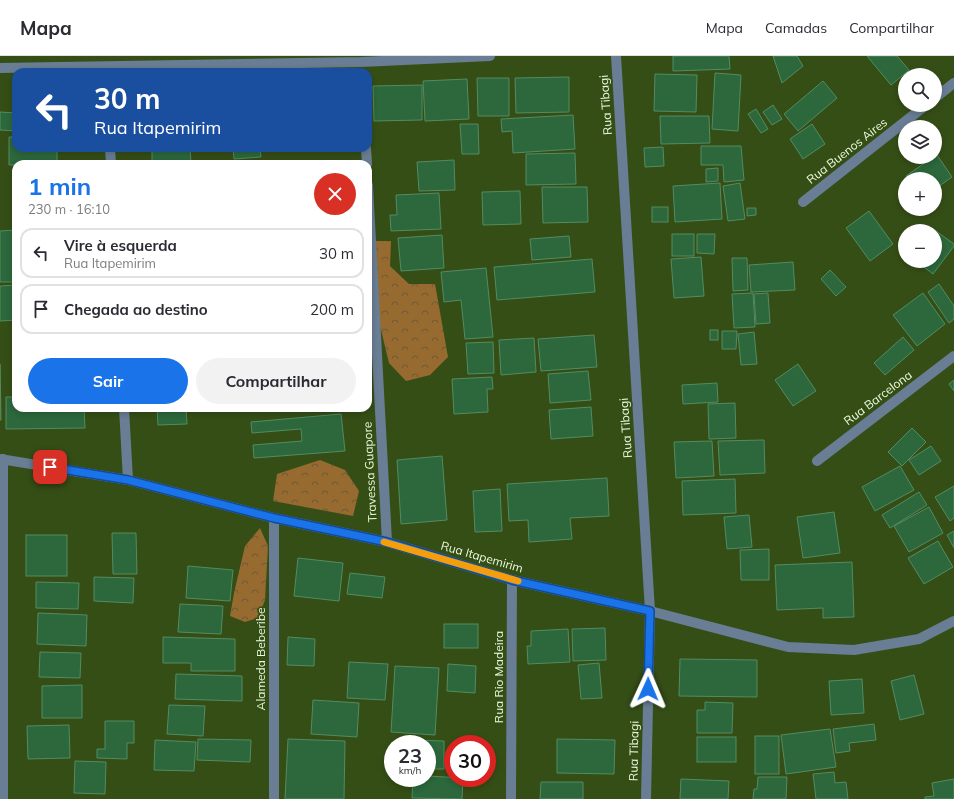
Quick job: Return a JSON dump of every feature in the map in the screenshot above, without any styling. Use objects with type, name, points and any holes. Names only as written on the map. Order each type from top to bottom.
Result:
[{"type":"street","points":[[234,68],[362,67],[490,56]]},
{"type":"street","name":"Rua Tibagi","points":[[616,56],[650,611],[646,799]]},
{"type":"street","points":[[0,68],[12,68]]},
{"type":"street","points":[[942,92],[954,83]]},
{"type":"street","name":"Rua Buenos Aires","points":[[803,202],[917,112]]},
{"type":"street","name":"Travessa Guapore","points":[[372,259],[387,542]]},
{"type":"street","name":"Rua Barcelona","points":[[817,461],[954,356]]},
{"type":"street","points":[[124,412],[128,480]]},
{"type":"street","points":[[1,459],[3,799]]},
{"type":"street","name":"Rua Itapemirim","points":[[1,459],[128,480],[274,518],[387,542],[512,580],[650,611],[788,647],[854,650],[919,639],[954,621]]},
{"type":"street","name":"Alameda Beberibe","points":[[274,518],[274,799]]},
{"type":"street","name":"Rua Rio Madeira","points":[[511,799],[512,580]]},
{"type":"green space","points":[[372,241],[391,241],[390,266],[409,284],[435,284],[448,357],[430,375],[406,381],[389,363],[372,293]]},
{"type":"green space","points":[[320,460],[345,470],[359,491],[353,516],[273,501],[277,474]]},
{"type":"green space","points":[[260,528],[268,546],[265,600],[258,618],[245,622],[230,616],[245,546]]},
{"type":"building","points":[[673,56],[729,56],[730,69],[673,71]]},
{"type":"building","points":[[773,56],[797,56],[803,66],[782,83]]},
{"type":"building","points":[[867,56],[897,56],[907,68],[898,68],[898,79],[891,85]]},
{"type":"building","points":[[715,73],[741,75],[738,131],[712,129]]},
{"type":"building","points":[[655,74],[697,75],[696,112],[654,111]]},
{"type":"building","points":[[569,77],[569,112],[516,113],[515,78]]},
{"type":"building","points":[[477,78],[509,78],[509,116],[478,116]]},
{"type":"building","points":[[467,79],[469,119],[425,121],[423,81]]},
{"type":"building","points":[[823,81],[837,98],[798,131],[784,114]]},
{"type":"building","points":[[422,85],[422,120],[374,121],[373,86]]},
{"type":"building","points":[[773,105],[782,119],[772,125],[763,112]]},
{"type":"building","points":[[756,109],[768,129],[761,133],[748,114]]},
{"type":"building","points":[[0,112],[12,113],[12,131],[0,130]]},
{"type":"building","points":[[573,115],[575,149],[513,153],[512,131],[502,132],[501,119]]},
{"type":"building","points":[[660,116],[709,116],[710,143],[661,144]]},
{"type":"building","points":[[460,124],[478,124],[479,154],[462,154]]},
{"type":"building","points":[[812,124],[825,144],[803,159],[790,139]]},
{"type":"building","points":[[9,137],[12,137],[12,152],[57,152],[57,160],[12,160],[12,165],[9,165]]},
{"type":"building","points":[[701,146],[741,146],[744,180],[724,182],[723,165],[701,165]]},
{"type":"building","points":[[663,147],[664,166],[645,167],[644,148]]},
{"type":"building","points":[[152,152],[190,152],[191,160],[152,160]]},
{"type":"building","points":[[233,152],[260,152],[261,157],[234,159]]},
{"type":"building","points":[[575,153],[576,184],[526,185],[526,154]]},
{"type":"building","points":[[454,160],[455,190],[419,191],[417,162]]},
{"type":"building","points":[[942,162],[952,177],[942,184],[942,172],[912,172],[923,164],[942,164]]},
{"type":"building","points":[[718,168],[718,181],[706,182],[706,169]]},
{"type":"building","points":[[720,183],[722,219],[675,222],[673,186]]},
{"type":"building","points":[[740,183],[745,219],[728,221],[723,186]]},
{"type":"building","points":[[542,187],[587,187],[588,222],[543,223]]},
{"type":"building","points":[[520,191],[521,224],[483,225],[482,192]]},
{"type":"building","points":[[439,193],[441,229],[391,231],[390,215],[397,215],[396,195]]},
{"type":"building","points":[[652,207],[668,207],[668,222],[652,222]]},
{"type":"building","points":[[747,208],[756,208],[756,215],[747,216]]},
{"type":"building","points":[[869,211],[893,244],[870,261],[846,228]]},
{"type":"building","points":[[12,230],[12,282],[0,282],[0,231]]},
{"type":"building","points":[[672,234],[694,234],[694,256],[672,256]]},
{"type":"building","points":[[697,234],[715,234],[714,254],[697,253]]},
{"type":"building","points":[[442,235],[444,268],[401,271],[398,238]]},
{"type":"building","points":[[942,235],[954,244],[942,262]]},
{"type":"building","points":[[569,236],[571,257],[532,260],[530,239]]},
{"type":"building","points":[[701,257],[704,296],[674,298],[671,259]]},
{"type":"building","points":[[732,258],[747,258],[748,290],[733,291]]},
{"type":"building","points":[[592,259],[595,292],[497,300],[494,267]]},
{"type":"building","points":[[793,262],[795,290],[751,292],[749,265]]},
{"type":"building","points":[[486,268],[493,337],[465,339],[461,300],[444,302],[441,272]]},
{"type":"building","points":[[925,268],[938,268],[933,274]]},
{"type":"building","points":[[830,270],[846,287],[836,296],[821,279]]},
{"type":"building","points":[[939,284],[954,306],[954,319],[949,323],[928,292]]},
{"type":"building","points":[[12,285],[12,320],[0,321],[0,286]]},
{"type":"building","points":[[753,293],[755,327],[734,328],[732,294]]},
{"type":"building","points":[[768,293],[770,323],[756,324],[754,294]]},
{"type":"building","points":[[923,293],[945,324],[917,346],[893,315]]},
{"type":"building","points":[[710,330],[718,330],[718,340],[710,340]]},
{"type":"building","points":[[722,331],[737,331],[736,349],[722,349]]},
{"type":"building","points":[[754,332],[757,364],[741,365],[738,334]]},
{"type":"building","points":[[594,335],[597,367],[541,371],[538,339]]},
{"type":"building","points":[[903,337],[914,350],[885,375],[874,363]]},
{"type":"building","points":[[534,338],[536,372],[501,375],[499,340]]},
{"type":"building","points":[[493,342],[494,373],[468,374],[466,343]]},
{"type":"building","points":[[0,364],[1,420],[0,420]]},
{"type":"building","points":[[798,364],[816,391],[793,406],[775,380]]},
{"type":"building","points":[[588,371],[591,400],[550,403],[548,374]]},
{"type":"building","points":[[492,377],[493,389],[487,389],[488,412],[454,414],[452,379]]},
{"type":"building","points":[[954,380],[954,391],[949,384]]},
{"type":"building","points":[[717,383],[718,402],[683,404],[682,385]]},
{"type":"building","points":[[6,397],[12,397],[12,412],[84,412],[85,428],[6,429]]},
{"type":"building","points":[[735,403],[736,438],[709,439],[708,404]]},
{"type":"building","points":[[591,407],[593,436],[551,439],[549,410]]},
{"type":"building","points":[[157,412],[186,412],[187,424],[158,425]]},
{"type":"building","points":[[341,414],[345,451],[254,458],[253,445],[302,441],[301,429],[252,433],[251,422]]},
{"type":"building","points":[[912,428],[926,442],[902,466],[888,452]]},
{"type":"building","points":[[764,440],[765,473],[720,475],[718,441]]},
{"type":"building","points":[[712,441],[714,476],[676,478],[674,442]]},
{"type":"building","points":[[931,446],[941,461],[919,475],[909,460]]},
{"type":"building","points":[[442,456],[447,520],[401,524],[397,460]]},
{"type":"building","points":[[900,466],[914,490],[875,511],[862,487]]},
{"type":"building","points":[[607,478],[609,516],[570,518],[572,539],[529,542],[528,520],[509,521],[507,484]]},
{"type":"building","points":[[735,479],[736,513],[683,515],[682,481]]},
{"type":"building","points":[[954,486],[954,518],[950,521],[935,497]]},
{"type":"building","points":[[500,489],[502,531],[475,532],[473,491]]},
{"type":"building","points":[[919,492],[927,505],[890,528],[882,515]]},
{"type":"building","points":[[929,507],[943,533],[909,552],[894,526]]},
{"type":"building","points":[[834,512],[840,553],[803,558],[797,517]]},
{"type":"building","points":[[749,515],[752,547],[727,549],[724,517]]},
{"type":"building","points":[[954,531],[954,548],[947,535]]},
{"type":"building","points":[[112,533],[136,533],[137,574],[113,574]]},
{"type":"building","points":[[26,535],[67,535],[67,576],[26,576]]},
{"type":"building","points":[[938,541],[953,567],[924,584],[908,558]]},
{"type":"building","points":[[769,549],[769,580],[741,580],[740,550]]},
{"type":"building","points":[[298,558],[343,563],[339,601],[294,596]]},
{"type":"building","points":[[852,562],[854,617],[823,618],[823,608],[777,610],[775,565]]},
{"type":"building","points":[[188,566],[233,570],[230,601],[186,598]]},
{"type":"building","points":[[350,573],[385,577],[382,598],[347,594]]},
{"type":"building","points":[[94,577],[134,578],[133,603],[94,601]]},
{"type":"building","points":[[36,582],[79,583],[78,609],[36,608]]},
{"type":"building","points":[[180,604],[223,606],[221,634],[178,632]]},
{"type":"building","points":[[38,613],[87,615],[86,646],[37,644]]},
{"type":"building","points":[[444,624],[478,624],[478,648],[444,648]]},
{"type":"building","points":[[605,628],[606,660],[573,661],[572,629]]},
{"type":"building","points":[[568,629],[570,662],[528,664],[527,646],[531,646],[531,631]]},
{"type":"building","points":[[163,637],[235,639],[235,671],[191,671],[191,663],[163,663]]},
{"type":"building","points":[[288,637],[315,639],[314,666],[287,665]]},
{"type":"building","points":[[40,652],[81,653],[80,678],[39,677]]},
{"type":"building","points":[[680,659],[757,660],[757,697],[679,696]]},
{"type":"building","points":[[349,662],[388,664],[385,700],[347,698]]},
{"type":"building","points":[[599,663],[602,698],[581,699],[578,665]]},
{"type":"building","points":[[448,664],[476,666],[475,693],[447,691]]},
{"type":"building","points":[[395,666],[439,668],[435,735],[391,732]]},
{"type":"building","points":[[176,674],[242,676],[242,701],[175,699]]},
{"type":"building","points":[[914,675],[924,714],[900,720],[891,681]]},
{"type":"building","points":[[862,679],[864,713],[831,715],[829,681]]},
{"type":"building","points":[[82,685],[82,718],[42,718],[42,686]]},
{"type":"building","points":[[313,700],[359,703],[357,737],[311,734]]},
{"type":"building","points":[[705,702],[733,703],[732,733],[697,733],[697,710],[705,710]]},
{"type":"building","points":[[169,705],[205,706],[203,736],[167,734]]},
{"type":"building","points":[[105,721],[134,721],[134,743],[127,743],[127,759],[97,758],[97,749],[105,749]]},
{"type":"building","points":[[874,724],[876,740],[849,743],[850,751],[836,753],[833,729]]},
{"type":"building","points":[[69,725],[70,758],[28,759],[27,726]]},
{"type":"building","points":[[830,729],[836,767],[786,774],[781,735]]},
{"type":"building","points":[[755,736],[779,736],[779,774],[755,774]]},
{"type":"building","points":[[697,737],[736,737],[736,762],[697,762]]},
{"type":"building","points":[[198,739],[251,740],[250,762],[197,760]]},
{"type":"building","points":[[288,739],[345,741],[344,799],[285,799]]},
{"type":"building","points":[[557,739],[615,740],[614,774],[557,773]]},
{"type":"building","points":[[155,740],[196,742],[194,771],[154,770]]},
{"type":"building","points":[[436,741],[444,741],[444,769],[436,769]]},
{"type":"building","points":[[75,761],[106,762],[105,794],[74,793]]},
{"type":"building","points":[[834,772],[835,783],[846,782],[848,799],[816,799],[813,774]]},
{"type":"building","points":[[436,776],[444,777],[444,787],[463,787],[462,799],[412,798],[413,787],[436,787]]},
{"type":"building","points":[[758,777],[787,777],[786,799],[753,799],[754,789],[757,789]]},
{"type":"building","points":[[681,779],[729,781],[728,799],[680,799]]},
{"type":"building","points":[[954,779],[954,799],[925,799],[925,797],[934,796],[932,783]]},
{"type":"building","points":[[541,782],[583,782],[583,799],[540,799]]},
{"type":"slow traffic","points":[[384,542],[518,581]]},
{"type":"route","points":[[50,467],[128,480],[274,518],[387,542],[512,580],[650,611],[648,689]]}]
